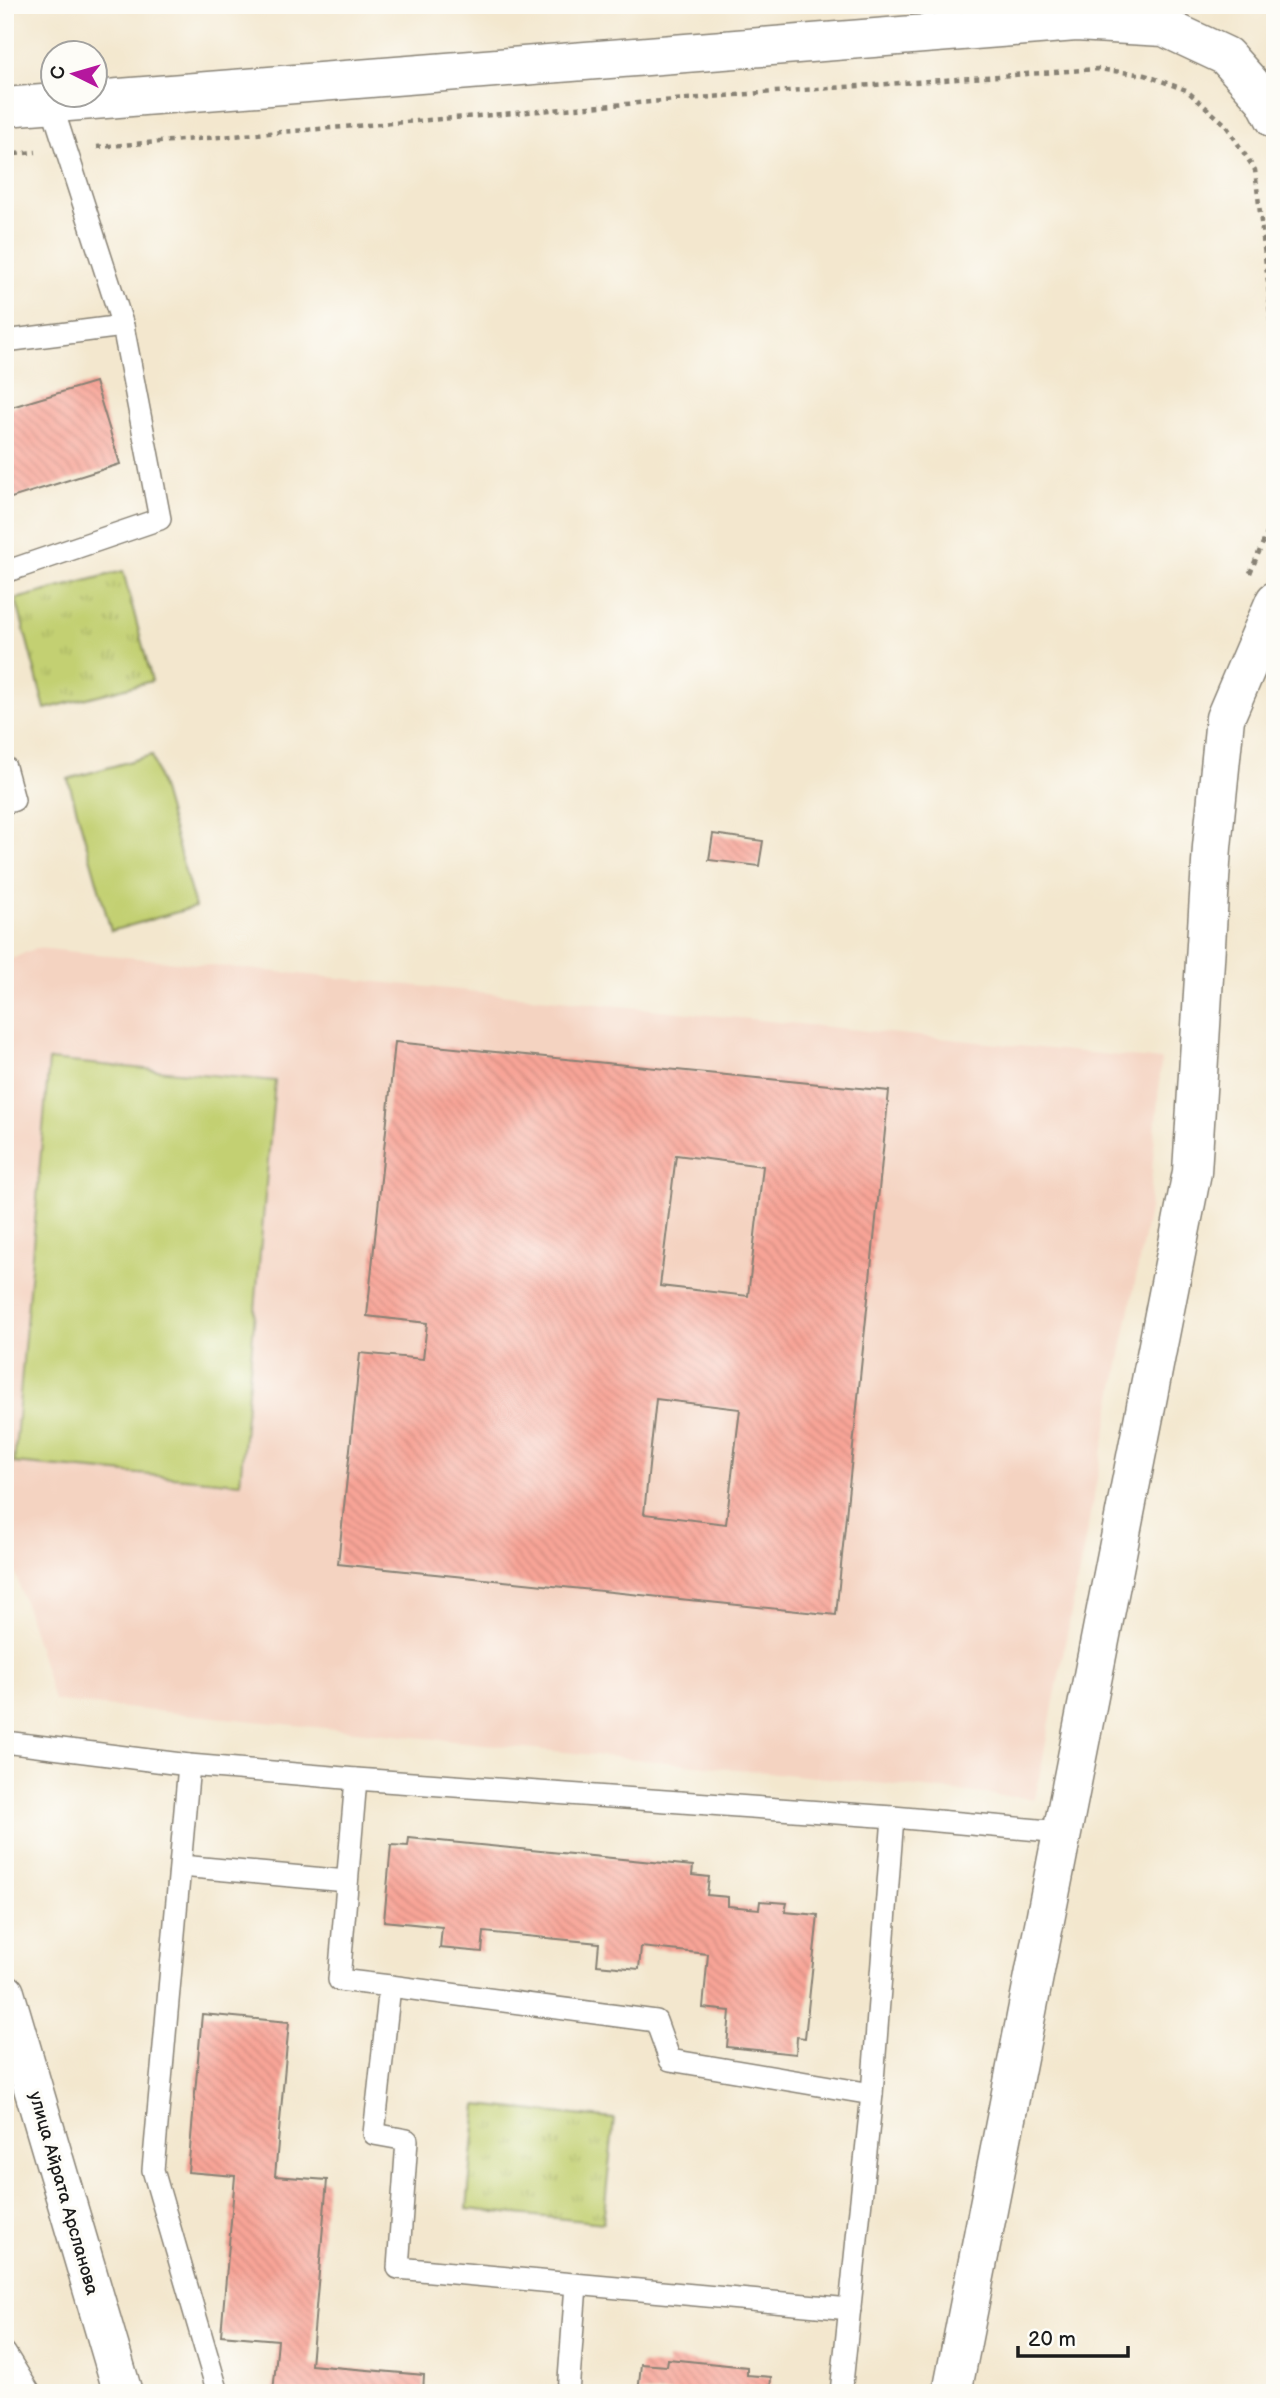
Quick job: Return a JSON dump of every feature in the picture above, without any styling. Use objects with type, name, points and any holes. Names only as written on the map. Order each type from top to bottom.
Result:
[{"type":"street","points":[[108,98],[1076,22],[1164,27],[1226,56],[1265,100],[1275,119]]},
{"type":"street","points":[[5,107],[38,104]]},
{"type":"street","points":[[952,2393],[1192,1172],[1212,847],[1225,718],[1259,593]]},
{"type":"street","name":"улица Айрата Арсланова","points":[[5,1993],[123,2393]]},
{"type":"lane","points":[[5,572],[160,519],[122,326],[53,108]]},
{"type":"lane","points":[[5,341],[122,326]]},
{"type":"lane","points":[[5,766],[14,800],[5,803]]},
{"type":"lane","points":[[5,1742],[190,1765],[1062,1832]]},
{"type":"lane","points":[[190,1765],[153,2170],[218,2393]]},
{"type":"lane","points":[[356,1779],[339,1980],[656,2021],[670,2060],[872,2094]]},
{"type":"lane","points":[[841,2393],[872,2094],[893,1817]]},
{"type":"lane","points":[[181,1866],[347,1881]]},
{"type":"lane","points":[[390,1986],[374,2134],[407,2140],[398,2269],[850,2309]]},
{"type":"lane","points":[[568,2393],[576,2285]]},
{"type":"lane","points":[[5,2353],[30,2393]]},
{"type":"path","points":[[5,155],[1084,69],[1144,75],[1186,90],[1225,124],[1255,170],[1268,282],[1275,409]]},
{"type":"path","points":[[1259,593],[1275,498]]},
{"type":"shaded area","points":[[36,948],[1161,1060],[1149,1210],[1035,1799],[54,1701],[5,1538],[5,962]]},
{"type":"green space","points":[[123,571],[152,681],[45,709],[16,599]]},
{"type":"green space","points":[[152,755],[195,907],[111,931],[68,779]]},
{"type":"green space","points":[[49,1060],[275,1081],[240,1483],[14,1463]]},
{"type":"green space","points":[[477,2105],[614,2119],[603,2223],[467,2209]]},
{"type":"building","points":[[95,382],[120,464],[5,500],[5,409]]},
{"type":"building","points":[[713,834],[763,841],[759,866],[709,860]]},
{"type":"building","points":[[395,1042],[889,1091],[836,1615],[338,1564],[360,1353],[423,1359],[427,1323],[367,1316]],"holes":[[[676,1155],[763,1166],[748,1296],[660,1286]],[[656,1399],[740,1409],[726,1524],[644,1514]]]},
{"type":"building","points":[[409,1838],[693,1866],[692,1875],[709,1877],[707,1895],[728,1897],[728,1906],[759,1909],[760,1901],[787,1903],[785,1912],[818,1915],[805,2038],[797,2037],[796,2054],[727,2047],[730,2011],[703,2008],[708,1954],[641,1947],[639,1969],[597,1965],[599,1943],[484,1932],[482,1952],[440,1948],[442,1927],[384,1921],[391,1845],[408,1846]]},
{"type":"building","points":[[202,2014],[289,2022],[275,2176],[327,2180],[311,2365],[424,2375],[423,2393],[273,2393],[278,2340],[221,2335],[235,2176],[188,2172]]},
{"type":"building","points":[[668,2359],[747,2367],[747,2375],[771,2377],[770,2393],[638,2393],[641,2364],[667,2366]]}]
